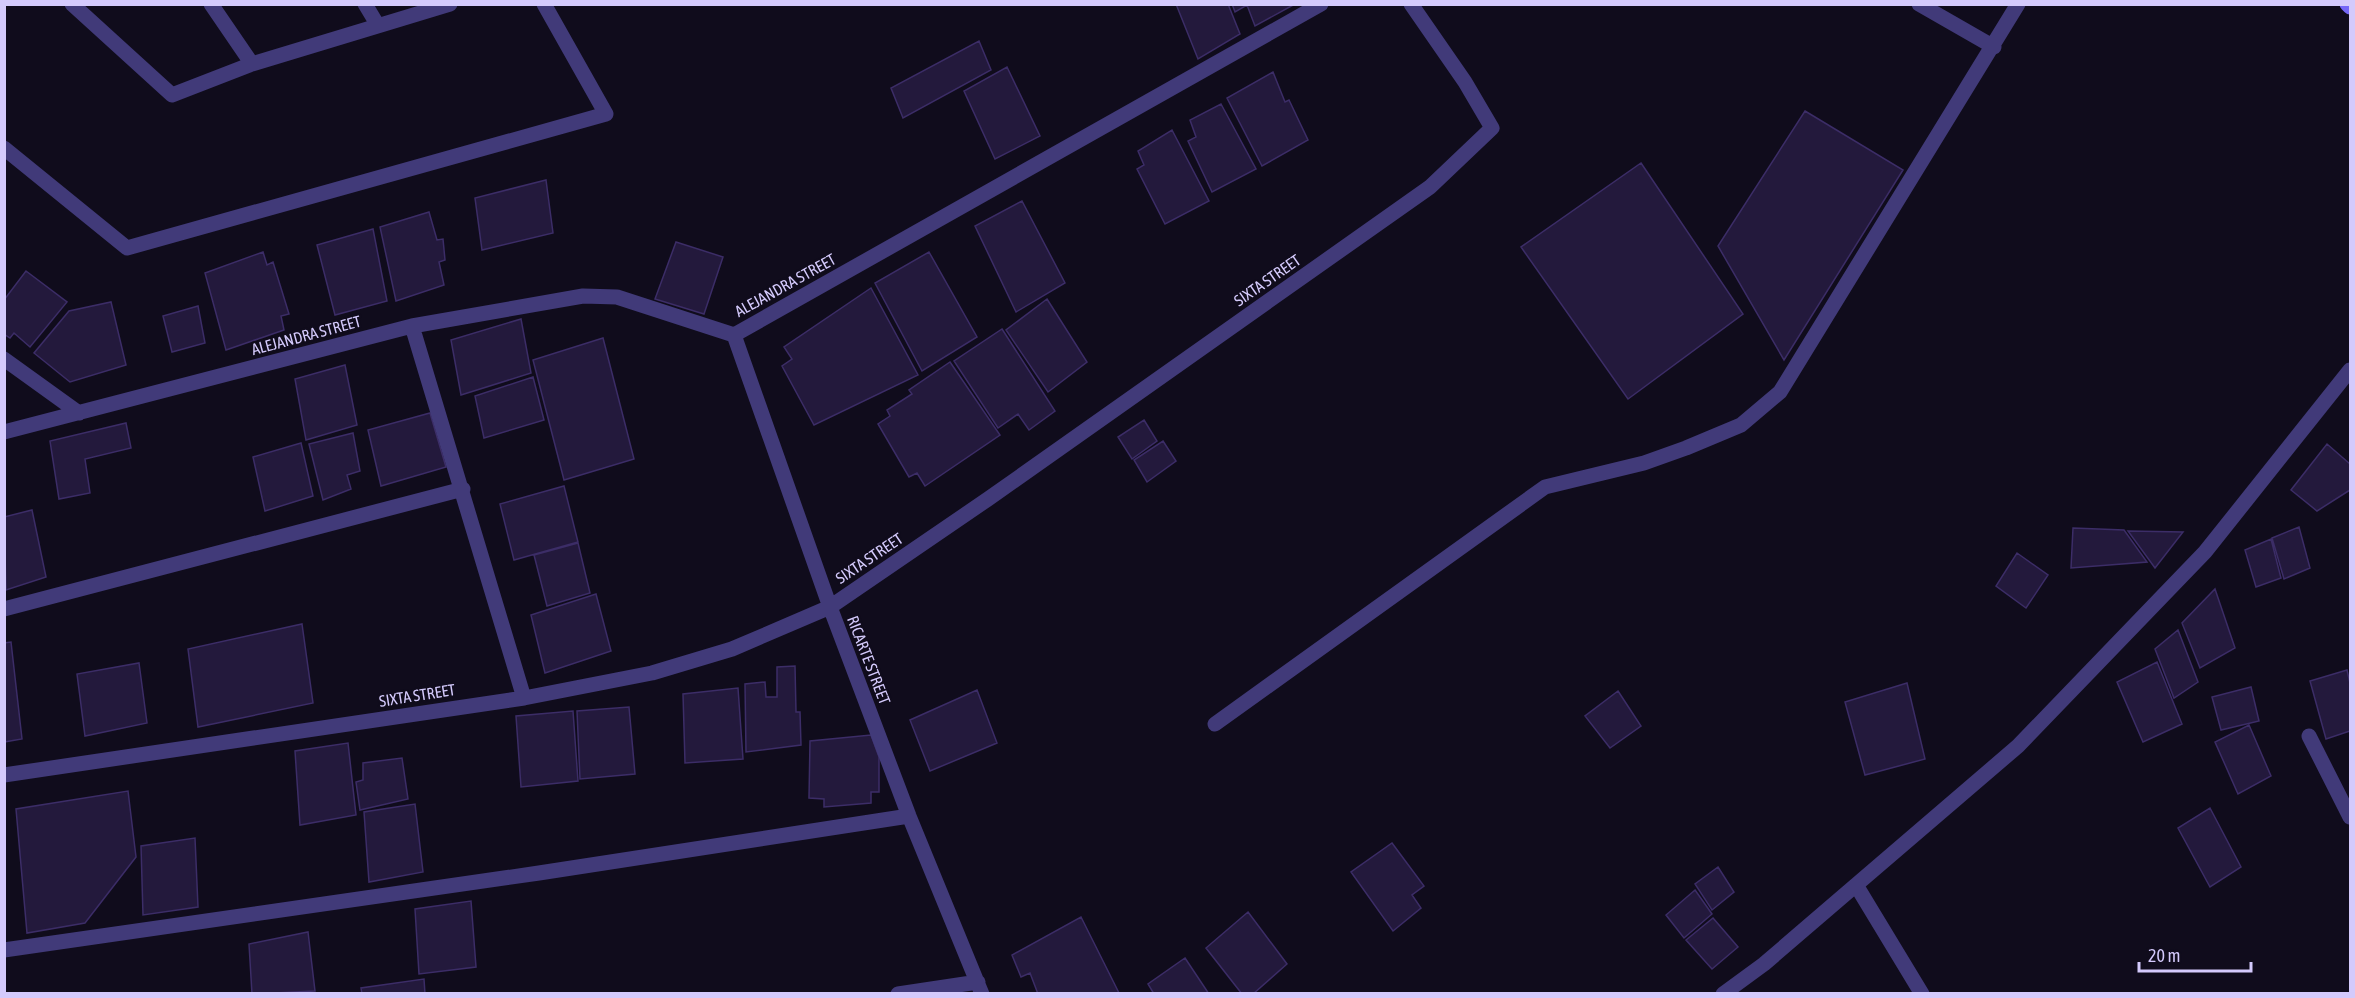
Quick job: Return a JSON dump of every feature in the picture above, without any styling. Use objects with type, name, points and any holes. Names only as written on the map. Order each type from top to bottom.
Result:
[{"type":"street","points":[[72,4],[172,95],[252,64],[377,24],[450,4]]},
{"type":"street","points":[[211,4],[252,64]]},
{"type":"street","points":[[365,4],[377,24]]},
{"type":"street","points":[[4,148],[127,248],[606,114],[544,4]]},
{"type":"street","name":"ALEJANDRA STREET","points":[[4,432],[412,326],[583,296],[617,297],[734,335],[1321,4]]},
{"type":"street","name":"SIXTA STREET","points":[[4,776],[524,698],[652,673],[732,649],[830,607],[988,499],[1430,187],[1492,128],[1465,82],[1412,4]]},
{"type":"street","points":[[1919,4],[1994,47]]},
{"type":"street","points":[[1215,724],[1545,487],[1644,463],[1686,448],[1741,425],[1780,392],[1994,47],[2018,4]]},
{"type":"street","points":[[412,326],[463,489],[524,698]]},
{"type":"street","name":"RICARTE STREET","points":[[734,335],[830,607],[909,816],[980,988]]},
{"type":"street","points":[[4,359],[79,413]]},
{"type":"street","points":[[1723,993],[1764,964],[2018,746],[2205,552],[2350,370]]},
{"type":"street","points":[[4,609],[463,489]]},
{"type":"street","points":[[2309,736],[2350,817]]},
{"type":"street","points":[[4,950],[539,873],[909,816]]},
{"type":"street","points":[[1856,885],[1922,993]]},
{"type":"street","points":[[898,993],[980,988]]},
{"type":"building","points":[[1176,4],[1228,4],[1240,34],[1198,59]]},
{"type":"building","points":[[1232,4],[1295,4],[1255,26],[1247,5],[1235,12]]},
{"type":"building","points":[[979,41],[991,70],[903,118],[891,88]]},
{"type":"building","points":[[1007,67],[1040,136],[995,159],[964,91]]},
{"type":"building","points":[[1273,72],[1285,102],[1289,100],[1308,140],[1262,166],[1227,98]]},
{"type":"building","points":[[1221,104],[1256,169],[1212,192],[1188,141],[1196,137],[1190,120]]},
{"type":"building","points":[[1805,111],[1903,170],[1784,360],[1718,246]]},
{"type":"building","points":[[1172,130],[1209,201],[1165,224],[1137,169],[1144,165],[1138,151]]},
{"type":"building","points":[[1641,163],[1743,314],[1628,399],[1521,247]]},
{"type":"building","points":[[546,180],[553,233],[482,250],[475,198]]},
{"type":"building","points":[[1022,201],[1065,283],[1016,312],[975,226]]},
{"type":"building","points":[[429,212],[437,240],[443,239],[445,260],[439,262],[444,285],[396,301],[380,227]]},
{"type":"building","points":[[373,229],[387,301],[335,315],[317,245]]},
{"type":"building","points":[[676,242],[723,257],[704,314],[655,299]]},
{"type":"building","points":[[263,252],[267,265],[273,262],[289,314],[281,316],[284,330],[226,350],[205,273]]},
{"type":"building","points":[[929,252],[977,337],[922,371],[875,283]]},
{"type":"building","points":[[26,271],[67,302],[30,347],[14,333],[10,338],[4,334],[4,300]]},
{"type":"building","points":[[871,288],[918,375],[814,425],[782,366],[792,359],[784,347]]},
{"type":"building","points":[[1047,299],[1087,362],[1048,392],[1006,330]]},
{"type":"building","points":[[111,302],[126,365],[70,382],[34,353],[69,311]]},
{"type":"building","points":[[198,306],[205,343],[172,352],[163,316]]},
{"type":"building","points":[[521,319],[531,373],[461,395],[451,340]]},
{"type":"building","points":[[1002,329],[1055,411],[1029,430],[1018,414],[998,428],[954,361]]},
{"type":"building","points":[[603,338],[634,459],[564,480],[533,360]]},
{"type":"building","points":[[950,362],[1000,435],[925,486],[917,473],[909,477],[878,424],[890,416],[887,410],[912,394],[909,390]]},
{"type":"building","points":[[345,365],[357,425],[306,440],[295,379]]},
{"type":"building","points":[[533,377],[544,420],[484,438],[475,396]]},
{"type":"building","points":[[430,413],[446,467],[381,486],[368,430]]},
{"type":"building","points":[[1144,420],[1157,441],[1132,459],[1118,437]]},
{"type":"building","points":[[126,423],[131,448],[85,459],[90,493],[59,499],[50,441]]},
{"type":"building","points":[[353,433],[360,471],[347,475],[351,489],[323,500],[309,444]]},
{"type":"building","points":[[1163,441],[1176,461],[1147,482],[1134,460]]},
{"type":"building","points":[[301,443],[313,496],[265,511],[253,457]]},
{"type":"building","points":[[2327,444],[2350,464],[2350,490],[2317,511],[2291,490]]},
{"type":"building","points":[[564,486],[578,542],[514,560],[500,504]]},
{"type":"building","points":[[32,510],[46,577],[6,590],[4,517]]},
{"type":"building","points":[[2299,527],[2310,568],[2284,579],[2272,538]]},
{"type":"building","points":[[2073,528],[2124,530],[2147,562],[2071,568]]},
{"type":"building","points":[[2128,531],[2183,532],[2155,568]]},
{"type":"building","points":[[2271,539],[2281,578],[2256,587],[2245,550]]},
{"type":"building","points":[[578,543],[590,593],[547,606],[534,555]]},
{"type":"building","points":[[2017,553],[2048,575],[2026,608],[1996,586]]},
{"type":"building","points":[[2215,589],[2235,648],[2200,668],[2182,623]]},
{"type":"building","points":[[596,594],[611,651],[545,673],[531,615]]},
{"type":"building","points":[[302,624],[313,703],[198,727],[188,649]]},
{"type":"building","points":[[2178,630],[2198,682],[2174,698],[2155,649]]},
{"type":"building","points":[[11,642],[22,739],[4,742],[4,643]]},
{"type":"building","points":[[2157,662],[2182,724],[2143,742],[2117,682]]},
{"type":"building","points":[[139,663],[147,723],[85,736],[77,674]]},
{"type":"building","points":[[795,666],[796,712],[800,712],[801,745],[746,752],[745,684],[765,682],[766,697],[777,697],[777,667]]},
{"type":"building","points":[[2347,670],[2350,683],[2350,731],[2326,739],[2310,681]]},
{"type":"building","points":[[1907,683],[1925,759],[1865,775],[1845,702]]},
{"type":"building","points":[[2251,687],[2259,721],[2221,730],[2212,697]]},
{"type":"building","points":[[738,688],[743,759],[685,763],[683,694]]},
{"type":"building","points":[[977,690],[997,743],[930,771],[910,720]]},
{"type":"building","points":[[1618,691],[1641,726],[1610,748],[1585,716]]},
{"type":"building","points":[[629,707],[635,774],[580,779],[577,711]]},
{"type":"building","points":[[573,711],[578,781],[521,787],[516,716]]},
{"type":"building","points":[[2249,725],[2271,776],[2238,794],[2215,742]]},
{"type":"building","points":[[871,735],[879,757],[879,792],[871,792],[871,803],[824,807],[824,799],[809,798],[810,741]]},
{"type":"building","points":[[348,743],[356,815],[300,825],[295,751]]},
{"type":"building","points":[[402,758],[408,799],[360,810],[356,782],[363,780],[363,763]]},
{"type":"building","points":[[128,791],[136,857],[85,923],[27,933],[16,809]]},
{"type":"building","points":[[415,804],[423,872],[369,882],[364,812]]},
{"type":"building","points":[[2210,808],[2241,867],[2210,887],[2178,828]]},
{"type":"building","points":[[195,838],[198,907],[143,915],[141,846]]},
{"type":"building","points":[[1392,843],[1424,886],[1412,895],[1421,908],[1393,931],[1351,872]]},
{"type":"building","points":[[1718,867],[1734,892],[1712,910],[1695,884]]},
{"type":"building","points":[[1695,890],[1712,914],[1684,938],[1666,915]]},
{"type":"building","points":[[471,901],[476,967],[419,974],[415,909]]},
{"type":"building","points":[[1248,912],[1287,964],[1253,994],[1242,994],[1206,948]]},
{"type":"building","points":[[1081,917],[1119,993],[1038,994],[1030,973],[1021,977],[1012,955]]},
{"type":"building","points":[[1713,918],[1738,947],[1712,969],[1686,940]]},
{"type":"building","points":[[308,932],[315,991],[252,994],[249,944]]},
{"type":"building","points":[[1185,958],[1209,994],[1154,994],[1148,984]]},
{"type":"building","points":[[424,979],[425,994],[362,994],[361,988]]}]
